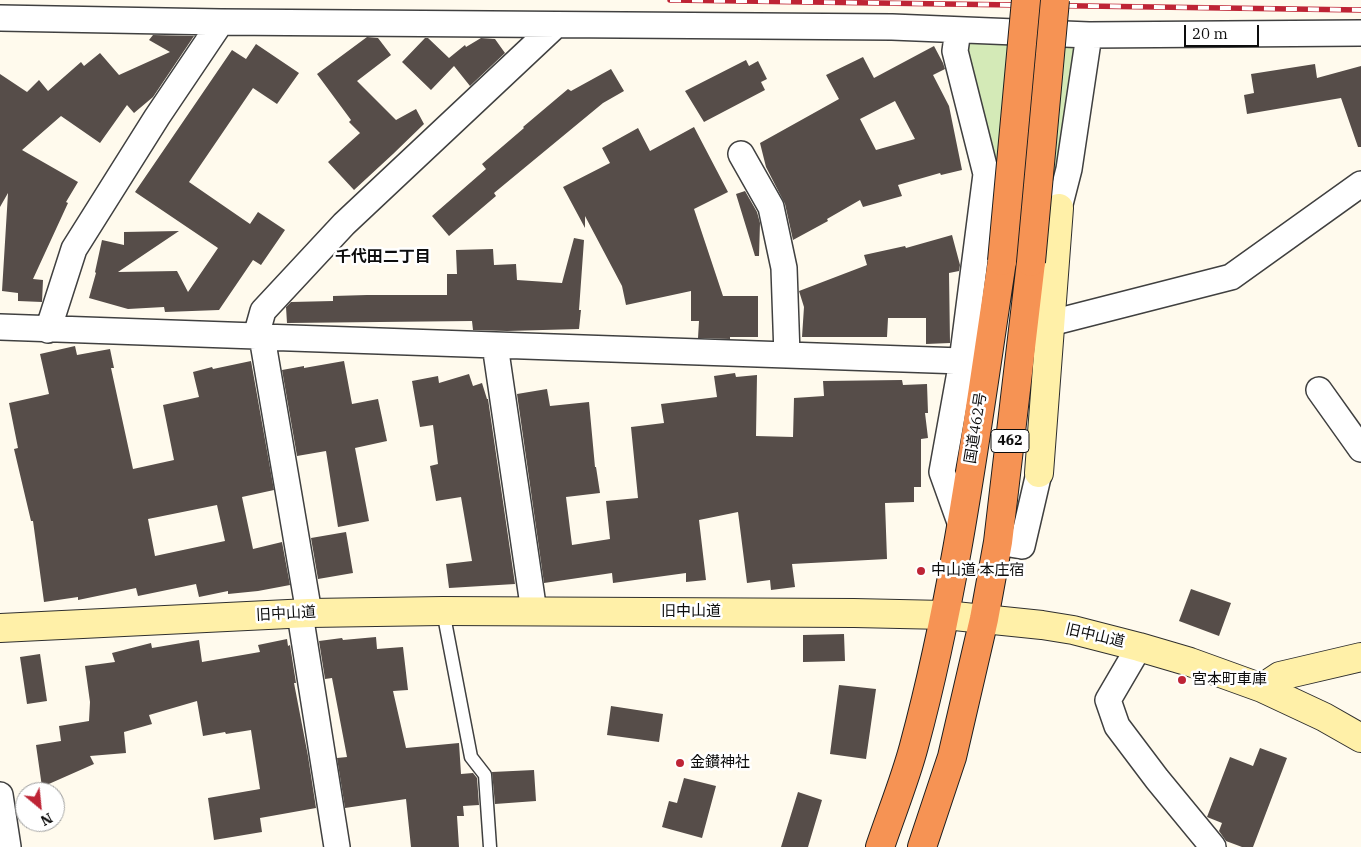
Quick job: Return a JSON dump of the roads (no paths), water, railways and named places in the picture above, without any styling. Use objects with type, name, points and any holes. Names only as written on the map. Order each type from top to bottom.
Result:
[{"type":"highway","name":"国道462号","points":[[880,847],[914,748],[955,568],[1002,261],[1026,0]]},
{"type":"highway","name":"462","points":[[922,847],[952,757],[984,619],[998,542],[1031,262],[1056,0]]},
{"type":"main road","points":[[1039,473],[1059,208]]},
{"type":"main road","name":"旧中山道","points":[[0,628],[305,613],[534,612],[945,615],[1073,630],[1190,662],[1262,688],[1324,717],[1361,738]]},
{"type":"main road","points":[[1262,688],[1280,676],[1361,658]]},
{"type":"street","points":[[0,18],[221,22],[892,27],[1090,35],[1361,33]]},
{"type":"street","points":[[48,330],[74,249],[157,118],[221,22]]},
{"type":"street","points":[[337,847],[305,613],[259,337],[263,311],[344,224],[556,25]]},
{"type":"street","points":[[958,30],[955,51],[986,174],[962,361],[942,472],[961,525]]},
{"type":"street","points":[[1059,208],[1069,169],[1090,35]]},
{"type":"street","points":[[741,154],[771,207],[784,268],[787,355]]},
{"type":"street","points":[[1051,322],[1231,277],[1361,184]]},
{"type":"street","points":[[0,327],[962,361]]},
{"type":"street","points":[[495,345],[534,612]]},
{"type":"street","points":[[1319,390],[1361,449]]},
{"type":"street","points":[[998,542],[1022,546],[1039,473]]},
{"type":"street","points":[[1139,647],[1108,700],[1117,726],[1157,779],[1213,847]]},
{"type":"street","points":[[0,795],[8,847]]},
{"type":"lane","points":[[443,612],[470,757],[485,775],[490,847]]},
{"type":"railway","points":[[670,0],[1361,10]]},
{"type":"place","name":"中山道 本庄宿","points":[[921,571]]},
{"type":"place","name":"宮本町車庫","points":[[1182,680]]},
{"type":"place","name":"金鑚神社","points":[[680,763]]},
{"type":"district","name":"千代田二丁目","points":[[383,257]]}]
